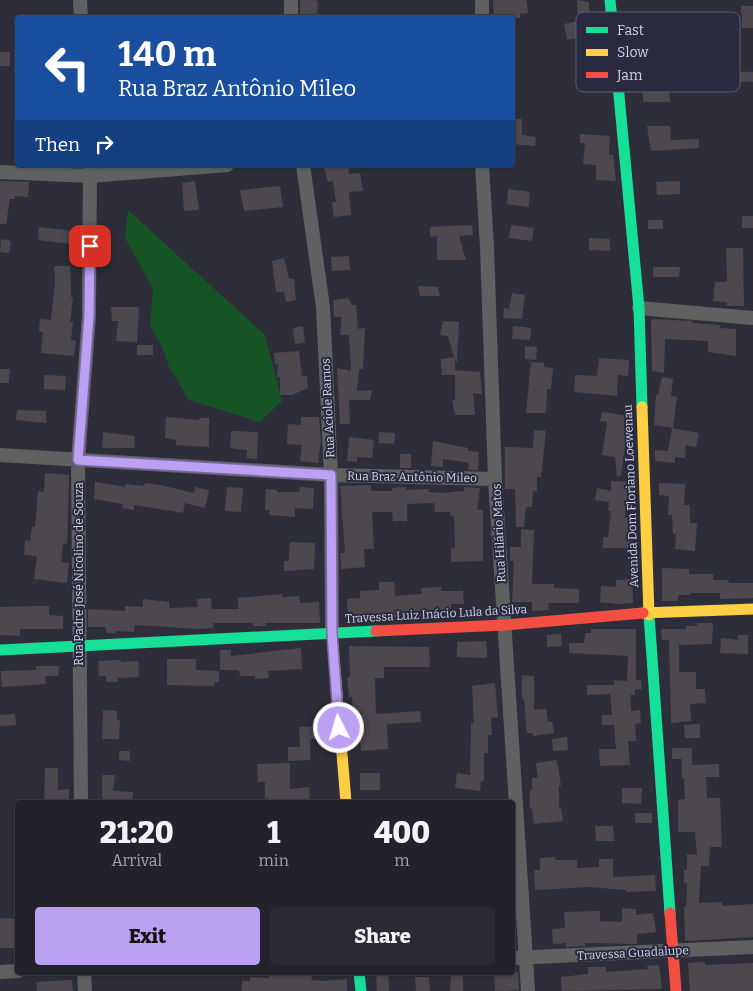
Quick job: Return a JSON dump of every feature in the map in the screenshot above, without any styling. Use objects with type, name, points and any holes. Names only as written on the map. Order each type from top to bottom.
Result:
[{"type":"street","points":[[80,0],[82,15]]},
{"type":"street","points":[[291,15],[292,0]]},
{"type":"street","points":[[482,0],[482,15]]},
{"type":"street","name":"Avenida Dom Floriano Loewenau","points":[[618,92],[638,308],[649,613],[676,991]]},
{"type":"street","points":[[0,172],[172,167]]},
{"type":"street","name":"Rua Aciole Ramos","points":[[304,167],[323,307],[331,475],[332,634],[346,800]]},
{"type":"street","name":"Rua Hilário Matos","points":[[482,167],[512,800]]},
{"type":"street","name":"Rua Padre José Nicolino de Souza","points":[[82,800],[78,460],[89,316],[90,170]]},
{"type":"street","points":[[638,308],[753,318]]},
{"type":"street","name":"Rua Braz Antônio Mileo","points":[[0,455],[331,475],[496,479]]},
{"type":"street","name":"Travessa Luiz Inácio Lula da Silva","points":[[0,650],[504,625],[649,613],[753,610]]},
{"type":"street","name":"Rua Hilário Matos","points":[[515,870],[519,959],[528,991]]},
{"type":"street","name":"Travessa Guadalupe","points":[[519,959],[753,947]]},
{"type":"street","points":[[0,972],[15,971]]},
{"type":"street","points":[[84,975],[85,991]]},
{"type":"street","points":[[360,975],[361,991]]},
{"type":"green space","points":[[128,210],[265,335],[282,401],[260,422],[189,400],[169,367],[162,346],[150,327],[153,289],[125,238]]},
{"type":"building","points":[[300,0],[316,0],[318,3],[317,15],[300,15]]},
{"type":"building","points":[[493,0],[526,0],[528,13],[520,14],[520,18],[515,18],[515,15],[494,15]]},
{"type":"building","points":[[577,0],[589,2],[589,12],[578,12]]},
{"type":"building","points":[[741,6],[753,6],[753,28],[742,28]]},
{"type":"building","points":[[576,21],[576,38],[567,40],[564,24]]},
{"type":"building","points":[[0,52],[10,52],[10,66],[0,66]]},
{"type":"building","points":[[740,71],[753,72],[753,82],[740,81]]},
{"type":"building","points":[[643,92],[669,92],[670,102],[643,102]]},
{"type":"building","points":[[515,119],[522,119],[522,135],[536,137],[535,146],[515,144]]},
{"type":"building","points":[[647,126],[670,126],[671,140],[699,139],[699,148],[651,151]]},
{"type":"building","points":[[580,134],[610,136],[609,155],[613,155],[616,181],[596,180],[596,165],[583,164],[585,143],[580,143]]},
{"type":"building","points":[[324,167],[348,167],[349,174],[360,173],[363,191],[349,192],[351,215],[334,217],[332,202],[336,202],[333,181],[328,182]]},
{"type":"building","points":[[0,181],[29,182],[28,197],[15,196],[15,199],[10,199],[6,224],[0,224]]},
{"type":"building","points":[[195,181],[199,210],[184,211],[182,183]]},
{"type":"building","points":[[680,181],[680,194],[657,195],[656,182]]},
{"type":"building","points":[[280,186],[283,207],[244,211],[240,190]]},
{"type":"building","points":[[508,189],[530,192],[529,207],[507,204]]},
{"type":"building","points":[[742,216],[753,216],[753,228],[742,228]]},
{"type":"building","points":[[648,220],[663,220],[663,229],[648,229]]},
{"type":"building","points":[[472,225],[473,235],[459,236],[466,260],[437,260],[437,236],[430,237],[430,227]]},
{"type":"building","points":[[511,225],[534,228],[532,241],[509,238]]},
{"type":"building","points":[[39,227],[72,231],[71,244],[38,240]]},
{"type":"building","points":[[589,238],[610,239],[610,251],[589,250]]},
{"type":"building","points":[[1,239],[11,241],[9,253],[0,252]]},
{"type":"building","points":[[726,248],[743,248],[744,306],[727,306],[727,302],[713,301],[715,282],[727,282]]},
{"type":"building","points":[[349,256],[350,270],[332,271],[331,257]]},
{"type":"building","points":[[284,258],[289,279],[294,279],[296,300],[286,302],[284,292],[276,292],[272,261]]},
{"type":"building","points":[[54,266],[70,266],[71,297],[73,298],[70,322],[73,322],[71,340],[76,341],[74,356],[41,353],[43,332],[39,331],[40,319],[51,320],[55,282]]},
{"type":"building","points":[[653,267],[680,267],[679,277],[653,277]]},
{"type":"building","points":[[418,286],[438,287],[440,296],[420,296]]},
{"type":"building","points":[[512,293],[525,295],[522,319],[503,318],[504,308],[509,309]]},
{"type":"building","points":[[348,298],[352,305],[356,305],[358,329],[365,328],[363,369],[359,369],[357,391],[372,390],[370,400],[349,400],[350,424],[340,424],[337,368],[351,371],[349,335],[340,335],[342,317],[334,317],[333,300]]},
{"type":"building","points":[[111,307],[139,307],[137,342],[116,341],[118,321],[112,321]]},
{"type":"building","points":[[651,319],[692,321],[692,323],[720,325],[720,328],[736,329],[736,356],[708,352],[708,341],[665,339],[664,373],[652,371]]},
{"type":"building","points":[[443,321],[459,322],[455,370],[480,372],[482,394],[473,393],[475,415],[455,415],[452,400],[455,400],[455,375],[442,375],[441,359],[454,357],[448,336],[440,335]]},
{"type":"building","points":[[303,326],[305,343],[295,344],[293,328]]},
{"type":"building","points":[[513,326],[531,328],[530,340],[512,339]]},
{"type":"building","points":[[137,345],[153,345],[153,355],[137,355]]},
{"type":"building","points":[[525,346],[537,347],[536,360],[525,359]]},
{"type":"building","points":[[299,351],[302,376],[307,376],[308,388],[292,395],[280,395],[280,377],[277,377],[278,364],[275,365],[274,353]]},
{"type":"building","points":[[599,358],[629,360],[628,376],[618,375],[617,396],[574,392],[575,375],[597,376]]},
{"type":"building","points":[[531,362],[544,363],[544,367],[553,368],[551,389],[547,389],[546,413],[526,413]]},
{"type":"building","points":[[0,369],[10,369],[9,383],[0,383]]},
{"type":"building","points":[[44,375],[66,376],[65,390],[44,389]]},
{"type":"building","points":[[662,377],[673,379],[671,396],[677,397],[673,428],[699,433],[696,447],[686,445],[685,458],[675,457],[675,463],[655,461],[655,450],[668,451],[672,428],[654,425],[656,394],[658,395]]},
{"type":"building","points":[[17,410],[46,411],[46,423],[16,420]]},
{"type":"building","points":[[602,412],[629,416],[621,476],[617,476],[615,457],[602,455],[607,422],[600,421]]},
{"type":"building","points":[[166,417],[199,420],[199,418],[209,418],[209,447],[176,445],[176,440],[165,438]]},
{"type":"building","points":[[301,417],[319,417],[321,441],[318,463],[300,461],[302,445],[287,444],[288,424],[301,425]]},
{"type":"building","points":[[534,430],[546,431],[541,477],[537,477],[537,491],[533,491],[532,507],[526,507],[524,527],[516,527],[515,489],[505,489],[505,447],[533,448]]},
{"type":"building","points":[[231,431],[258,432],[257,459],[247,458],[247,450],[230,448]]},
{"type":"building","points":[[103,432],[135,436],[134,448],[102,448]]},
{"type":"building","points":[[379,432],[395,433],[394,444],[378,443]]},
{"type":"building","points":[[349,437],[374,440],[372,458],[357,457],[357,462],[347,461]]},
{"type":"building","points":[[433,441],[468,448],[468,451],[479,452],[478,470],[468,470],[469,463],[443,459],[443,467],[431,466]]},
{"type":"building","points":[[400,454],[411,454],[411,468],[400,468]]},
{"type":"building","points":[[45,473],[69,475],[67,544],[63,543],[61,562],[69,563],[67,583],[34,579],[37,556],[24,555],[25,540],[30,541],[32,527],[35,527],[38,491],[44,492]]},
{"type":"building","points":[[611,481],[628,482],[625,518],[631,519],[629,538],[631,538],[631,548],[603,548],[603,537],[608,537],[611,511],[608,511],[609,502],[595,500],[597,488],[611,491]]},
{"type":"building","points":[[95,482],[125,487],[125,484],[144,486],[145,483],[194,493],[195,487],[209,490],[205,508],[185,503],[183,513],[134,505],[134,510],[122,508],[123,504],[94,499]]},
{"type":"building","points":[[659,483],[685,484],[684,505],[690,505],[690,523],[697,523],[695,551],[675,549],[676,534],[673,534],[672,515],[668,515],[669,496],[659,495]]},
{"type":"building","points":[[371,485],[371,491],[392,491],[392,488],[406,487],[406,490],[428,489],[429,492],[443,493],[464,491],[464,487],[480,488],[477,510],[483,510],[483,561],[451,562],[451,548],[455,548],[454,516],[451,517],[450,512],[435,512],[434,503],[407,504],[407,521],[393,521],[392,512],[372,512],[374,549],[364,549],[365,567],[341,569],[340,553],[345,553],[340,486]]},
{"type":"building","points":[[227,487],[243,488],[241,512],[225,511]]},
{"type":"building","points":[[300,487],[314,488],[313,509],[295,508],[295,517],[269,515],[270,510],[265,510],[266,489],[277,490],[277,492],[299,492]]},
{"type":"building","points":[[521,529],[534,530],[532,584],[554,584],[554,588],[579,589],[579,603],[548,603],[549,610],[532,611],[532,602],[512,602],[514,561],[510,561],[510,547],[521,547]]},
{"type":"building","points":[[290,542],[315,543],[314,569],[284,571],[284,561],[289,561]]},
{"type":"building","points":[[662,568],[689,569],[689,574],[713,574],[713,580],[728,580],[729,583],[753,583],[753,598],[720,599],[720,593],[690,593],[690,595],[678,595],[678,601],[662,601]]},
{"type":"building","points":[[632,579],[633,603],[600,602],[601,586],[616,587],[616,580]]},
{"type":"building","points":[[379,582],[394,582],[395,596],[422,594],[421,588],[441,587],[441,591],[463,591],[464,604],[451,604],[451,616],[439,617],[438,610],[431,610],[431,617],[348,620],[347,599],[360,598],[360,591],[379,590]]},
{"type":"building","points":[[282,594],[282,597],[299,596],[300,603],[319,602],[320,623],[266,623],[266,626],[253,626],[253,623],[213,623],[213,628],[199,629],[134,625],[134,632],[116,631],[116,633],[106,633],[106,627],[88,627],[88,609],[125,611],[125,606],[143,607],[143,599],[169,602],[169,608],[198,607],[197,599],[211,598],[212,609],[238,609],[238,598]]},
{"type":"building","points":[[49,606],[49,615],[63,616],[63,629],[20,629],[20,636],[0,635],[0,607]]},
{"type":"building","points":[[697,623],[713,623],[712,644],[679,645],[679,672],[696,672],[696,689],[705,689],[706,703],[690,704],[691,721],[671,723],[669,640],[662,640],[661,629],[686,629],[686,626],[697,626]]},
{"type":"building","points":[[591,629],[636,629],[636,680],[641,680],[642,689],[635,690],[635,695],[630,695],[631,711],[640,710],[641,723],[635,724],[636,741],[628,741],[630,765],[600,766],[599,749],[616,749],[614,725],[602,725],[602,715],[612,715],[610,694],[587,695],[587,685],[614,685],[614,680],[627,681],[628,656],[569,653],[569,643],[584,643],[585,633],[591,633]]},
{"type":"building","points":[[561,634],[562,646],[547,647],[547,635]]},
{"type":"building","points":[[738,635],[748,635],[748,654],[720,653],[721,638],[738,640]]},
{"type":"building","points":[[486,641],[487,658],[457,657],[457,642]]},
{"type":"building","points":[[349,646],[429,647],[430,667],[384,667],[384,678],[375,678],[376,714],[420,711],[421,722],[387,724],[388,749],[361,751],[359,726],[354,726],[352,697],[349,697],[347,678],[350,677]]},
{"type":"building","points":[[301,648],[302,669],[268,671],[269,678],[255,679],[255,676],[240,676],[239,670],[220,670],[220,650],[231,650],[231,656]]},
{"type":"building","points":[[167,659],[196,659],[196,670],[219,671],[219,682],[215,682],[214,686],[167,685]]},
{"type":"building","points":[[121,660],[121,662],[138,661],[139,677],[118,678],[118,682],[106,682],[106,676],[99,676],[98,661]]},
{"type":"building","points":[[36,666],[59,666],[58,676],[45,676],[46,684],[2,687],[1,671],[36,670]]},
{"type":"building","points":[[522,675],[534,676],[534,710],[546,709],[548,722],[552,721],[554,733],[533,736],[533,733],[527,733],[524,699],[522,699]]},
{"type":"building","points":[[495,683],[498,717],[491,718],[492,735],[488,735],[488,753],[484,753],[484,781],[481,781],[480,791],[455,788],[457,773],[470,775],[471,723],[474,723],[472,686]]},
{"type":"building","points":[[103,710],[117,711],[117,720],[120,720],[119,739],[102,739]]},
{"type":"building","points":[[15,714],[16,725],[0,726],[0,715]]},
{"type":"building","points":[[700,724],[700,738],[685,738],[684,725]]},
{"type":"building","points":[[319,726],[319,739],[310,739],[310,760],[288,761],[288,747],[300,747],[299,727]]},
{"type":"building","points":[[567,737],[568,750],[553,751],[552,739]]},
{"type":"building","points":[[672,748],[692,748],[692,765],[719,764],[719,777],[706,777],[707,798],[720,798],[722,847],[710,847],[709,866],[701,866],[699,903],[722,902],[722,906],[753,904],[753,937],[685,941],[684,907],[686,906],[687,883],[684,883],[684,870],[687,870],[687,854],[697,855],[695,832],[678,832],[678,800],[685,799],[684,778],[682,778],[682,759],[672,759]]},
{"type":"building","points":[[119,751],[130,751],[130,761],[119,760]]},
{"type":"building","points":[[557,760],[561,786],[559,786],[559,807],[561,807],[563,821],[534,824],[532,809],[530,808],[530,790],[532,790],[532,778],[538,777],[536,763]]},
{"type":"building","points":[[290,763],[290,789],[309,787],[310,800],[268,800],[268,798],[265,798],[265,782],[258,782],[257,764]]},
{"type":"building","points":[[45,768],[58,768],[58,790],[69,789],[69,800],[44,800]]},
{"type":"building","points":[[360,773],[380,773],[380,790],[360,790]]},
{"type":"building","points":[[102,775],[115,775],[113,791],[133,792],[132,800],[102,800]]},
{"type":"building","points":[[622,788],[642,788],[641,804],[622,803]]},
{"type":"building","points":[[635,813],[652,813],[652,823],[635,823]]},
{"type":"building","points":[[595,826],[613,826],[614,841],[596,841]]},
{"type":"building","points":[[555,857],[555,860],[577,860],[577,868],[599,867],[599,859],[613,859],[613,877],[655,875],[656,891],[626,892],[626,890],[589,887],[535,890],[534,870],[540,870],[540,858]]},
{"type":"building","points":[[622,908],[636,909],[636,915],[653,913],[656,932],[637,934],[637,944],[585,943],[585,946],[566,947],[566,943],[553,944],[552,929],[565,928],[564,912],[600,911],[600,921],[622,922]]},
{"type":"building","points":[[0,918],[15,919],[15,948],[0,948]]},
{"type":"building","points":[[705,962],[705,965],[753,963],[753,991],[690,991],[688,963]]},
{"type":"building","points":[[659,965],[662,989],[562,991],[561,977],[588,974],[588,967],[606,967],[606,972],[648,969],[647,966]]},
{"type":"building","points":[[515,972],[518,972],[519,990],[495,991],[494,975],[515,975]]},
{"type":"building","points":[[376,975],[388,975],[389,991],[377,991]]},
{"type":"building","points":[[451,975],[463,975],[463,991],[450,991]]},
{"type":"building","points":[[269,976],[312,976],[311,980],[323,981],[347,979],[347,991],[242,991],[242,981],[250,981],[250,977],[269,978]]},
{"type":"building","points":[[415,977],[429,977],[430,991],[416,991]]},
{"type":"building","points":[[72,980],[73,991],[37,991],[36,982]]},
{"type":"traffic: fast","points":[[610,0],[611,12]]},
{"type":"traffic: fast","points":[[619,92],[639,308],[642,407]]},
{"type":"traffic: fast","points":[[649,615],[670,913]]},
{"type":"traffic: fast","points":[[0,650],[376,631]]},
{"type":"traffic: fast","points":[[359,975],[361,991]]},
{"type":"traffic: slow","points":[[642,407],[649,615]]},
{"type":"traffic: slow","points":[[643,613],[753,609]]},
{"type":"traffic: slow","points":[[332,634],[346,800]]},
{"type":"traffic: jam","points":[[376,631],[504,625],[643,613]]},
{"type":"traffic: jam","points":[[670,913],[676,991]]},
{"type":"route","points":[[90,246],[89,316],[78,460],[331,475],[332,634],[339,728]]}]
